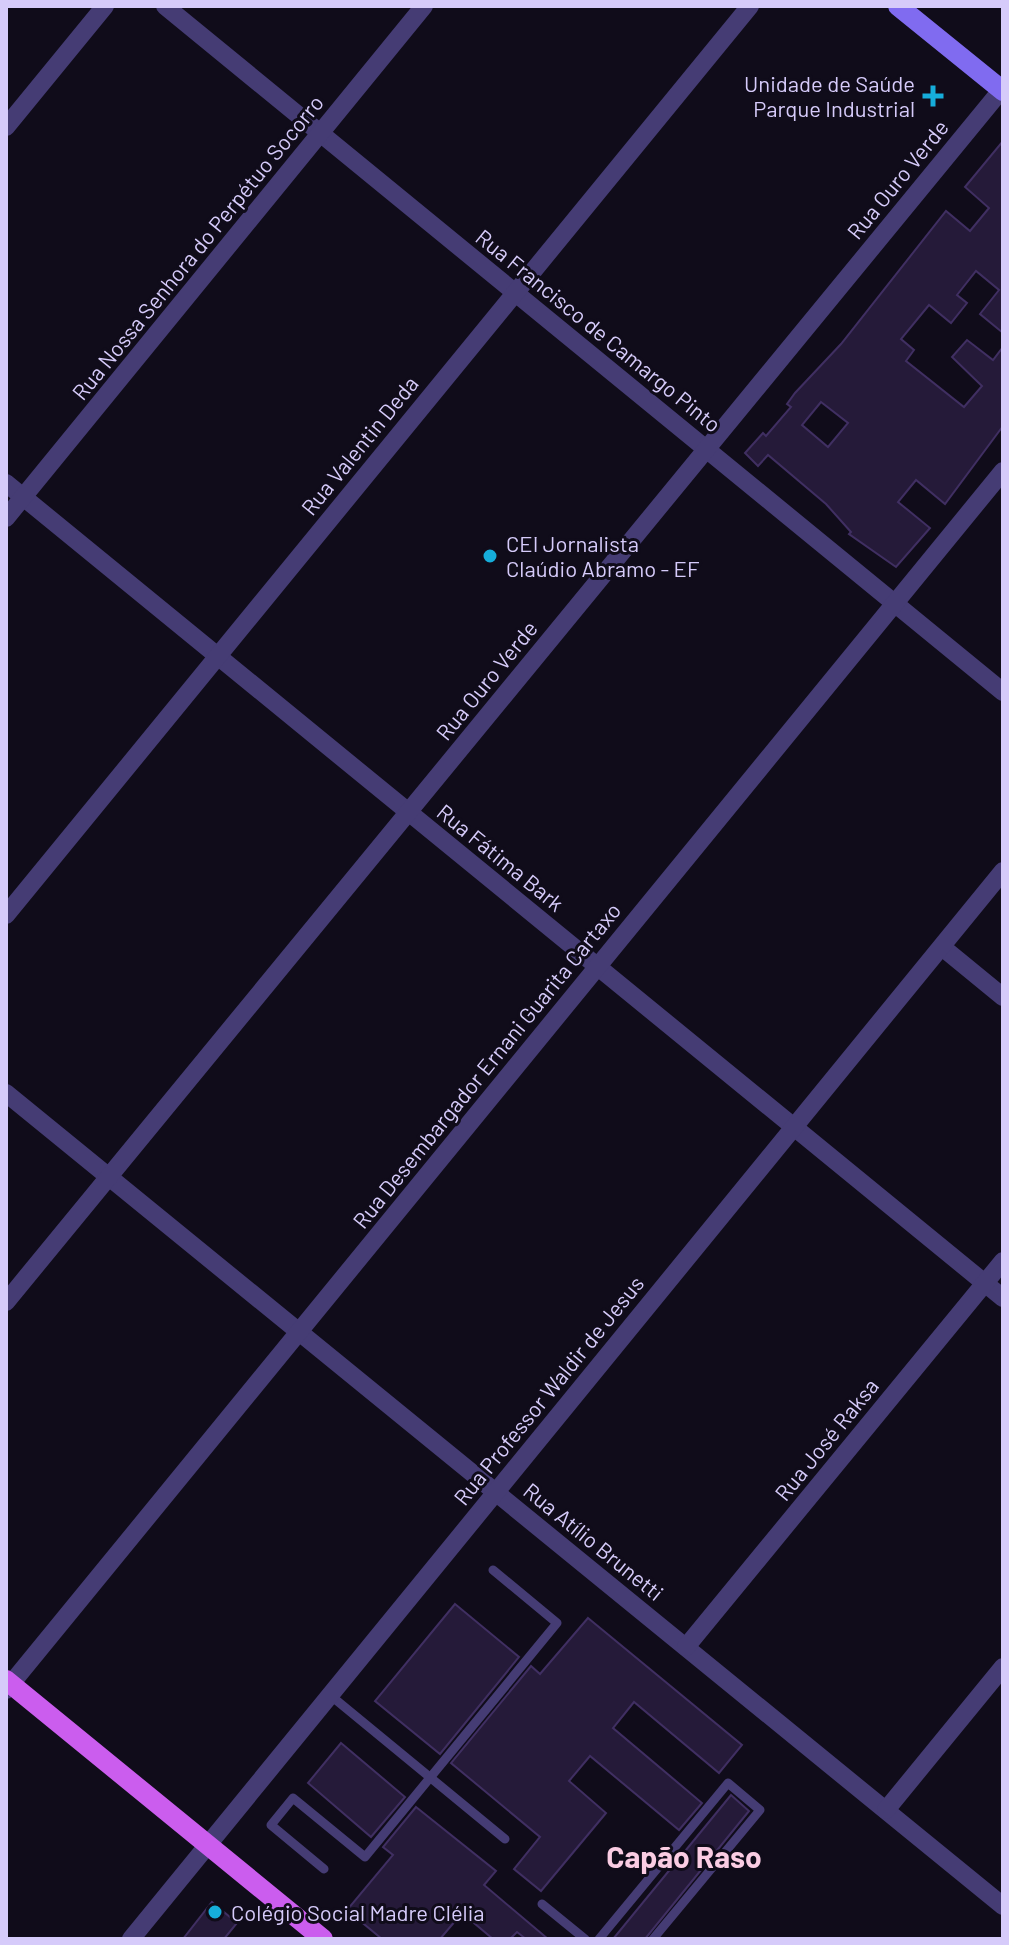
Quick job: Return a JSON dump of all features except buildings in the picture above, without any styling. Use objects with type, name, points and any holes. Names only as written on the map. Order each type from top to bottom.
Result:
[{"type":"main road","points":[[8,1684],[323,1939]]},
{"type":"street","points":[[6,127],[105,6]]},
{"type":"street","name":"Rua Francisco de Camargo Pinto","points":[[165,6],[1003,692]]},
{"type":"street","name":"Rua Nossa Senhora do Perpétuo Socorro","points":[[6,518],[424,6]]},
{"type":"street","name":"Rua Valentin Deda","points":[[6,915],[750,6]]},
{"type":"street","points":[[898,6],[1002,90]]},
{"type":"street","name":"Rua Ouro Verde","points":[[6,1302],[1002,90]]},
{"type":"street","name":"Rua Desembargador Ernani Guarita Cartaxo","points":[[8,1684],[1003,471]]},
{"type":"street","name":"Rua Fátima Bark","points":[[6,483],[1003,1298]]},
{"type":"street","name":"Rua Professor Waldir de Jesus","points":[[131,1939],[1003,871]]},
{"type":"street","points":[[942,947],[1003,997]]},
{"type":"street","name":"Rua Atílio Brunetti","points":[[6,1093],[1003,1906]]},
{"type":"street","name":"Rua José Raksa","points":[[686,1647],[1003,1261]]},
{"type":"street","points":[[886,1810],[1003,1667]]},
{"type":"lane","points":[[324,1869],[271,1825],[293,1798],[365,1857],[557,1623],[493,1570]]},
{"type":"lane","points":[[330,1695],[505,1839]]},
{"type":"lane","points":[[599,1939],[728,1783],[760,1810],[653,1939]]},
{"type":"lane","points":[[542,1904],[585,1939]]},
{"type":"place","name":"Unidade de Saúde Parque Industrial","points":[[933,96]]},
{"type":"place","name":"CEI Jornalista Claúdio Abramo - EF","points":[[490,556]]},
{"type":"place","name":"Colégio Social Madre Clélia","points":[[215,1912]]},
{"type":"district","name":"Capão Raso","points":[[684,1856]]}]
